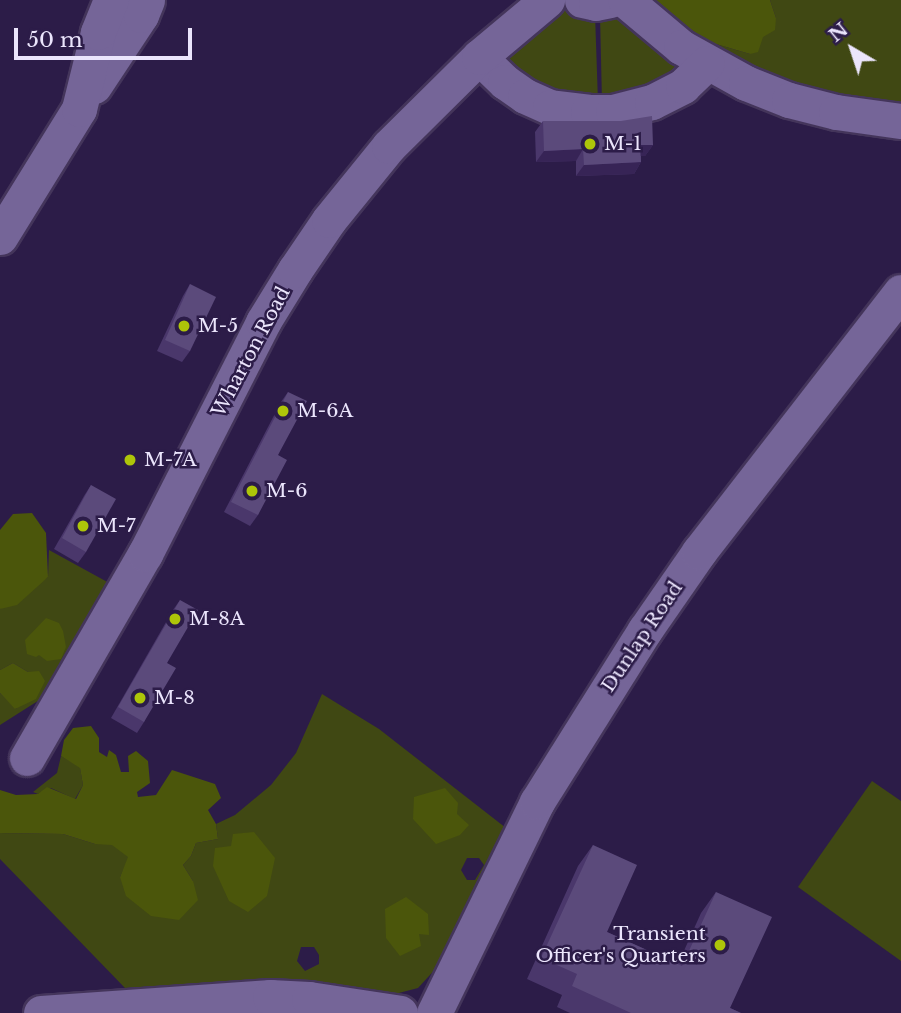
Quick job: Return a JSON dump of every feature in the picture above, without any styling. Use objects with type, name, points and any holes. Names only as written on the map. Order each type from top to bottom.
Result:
[{"type":"street","points":[[79,109],[98,32],[111,0]]},
{"type":"street","points":[[0,237],[141,15],[147,0]]},
{"type":"street","name":"Wharton Road","points":[[27,758],[145,554],[263,322],[295,270],[351,191],[389,146],[479,57],[547,0]]},
{"type":"street","points":[[582,0],[596,3],[610,0]]},
{"type":"street","points":[[625,0],[655,28],[707,64],[789,100],[836,112],[899,122]]},
{"type":"street","points":[[479,57],[525,96],[550,107],[588,113],[613,112],[652,102],[682,86],[707,64]]},
{"type":"street","name":"Dunlap Road","points":[[434,1013],[537,802],[631,652],[699,552],[901,292]]},
{"type":"street","points":[[41,1013],[270,998],[309,999],[400,1013]]},
{"type":"green space","points":[[649,0],[770,0],[776,18],[775,30],[763,37],[758,52],[750,54],[716,44],[711,52]]},
{"type":"green space","points":[[770,0],[901,0],[901,109],[844,103],[711,52],[716,44],[750,54],[776,18]]},
{"type":"green space","points":[[570,7],[595,14],[598,102],[581,106],[498,63],[561,8]]},
{"type":"green space","points":[[613,12],[682,63],[684,72],[602,102],[600,15]]},
{"type":"green space","points":[[32,513],[46,533],[48,577],[17,605],[0,609],[0,530],[13,514]]},
{"type":"green space","points":[[49,550],[111,584],[41,699],[0,725],[0,693],[16,709],[28,672],[13,663],[0,670],[0,609],[48,577]]},
{"type":"green space","points":[[46,618],[59,623],[63,631],[66,647],[61,659],[47,661],[39,655],[36,657],[27,654],[25,640]]},
{"type":"green space","points":[[13,663],[28,672],[39,671],[45,681],[36,699],[15,709],[0,693],[0,670]]},
{"type":"green space","points":[[322,694],[379,729],[506,828],[440,964],[418,988],[391,995],[290,981],[236,981],[125,988],[0,859],[0,833],[63,834],[95,844],[112,844],[129,857],[120,877],[193,881],[183,865],[191,856],[196,843],[218,839],[216,824],[235,815],[271,785],[296,753]],"holes":[[[467,858],[479,858],[484,865],[475,880],[467,880],[461,870]],[[301,947],[314,947],[319,955],[319,964],[305,971],[297,961]]]},
{"type":"green space","points":[[91,726],[99,738],[99,752],[107,757],[109,750],[116,755],[121,772],[129,772],[128,756],[136,751],[148,761],[150,783],[137,792],[138,797],[156,795],[172,770],[215,784],[221,798],[208,810],[216,824],[218,839],[196,843],[191,856],[183,865],[193,881],[198,900],[179,920],[151,916],[126,896],[120,877],[128,857],[112,845],[95,844],[63,834],[0,833],[0,790],[16,795],[38,794],[47,787],[76,799],[83,785],[80,768],[61,756],[64,740],[73,728]]},
{"type":"green space","points":[[61,756],[80,767],[83,785],[75,799],[51,788],[38,794],[33,792],[57,773]]},
{"type":"green space","points":[[872,781],[901,801],[901,961],[798,887]]},
{"type":"green space","points":[[445,788],[458,803],[457,814],[469,825],[460,835],[436,844],[413,819],[414,797]]},
{"type":"green space","points":[[254,832],[275,858],[267,896],[248,912],[229,901],[213,866],[215,848],[231,846],[233,834]]},
{"type":"green space","points":[[406,897],[428,914],[429,935],[419,934],[421,946],[400,956],[386,938],[385,909]]},
{"type":"building","name":"M-1","points":[[652,116],[653,145],[640,145],[641,162],[584,165],[583,149],[544,151],[543,121],[621,121]]},
{"type":"building","name":"M-5","points":[[190,284],[216,297],[190,351],[165,340]]},
{"type":"building","name":"M-6","points":[[288,392],[307,401],[278,455],[287,460],[258,515],[231,502]]},
{"type":"building","name":"M-7","points":[[91,485],[116,499],[86,552],[62,538]]},
{"type":"building","name":"M-8","points":[[180,600],[198,610],[167,663],[176,668],[144,722],[118,707]]},
{"type":"building","name":"Transient Officer's Quarters","points":[[593,845],[637,865],[607,932],[682,966],[716,892],[772,917],[730,1008],[741,1013],[631,1013],[572,986],[577,974],[541,958]]},
{"type":"place","name":"M-1","points":[[590,144]]},
{"type":"place","name":"M-5","points":[[184,326]]},
{"type":"place","name":"M-6A","points":[[283,411]]},
{"type":"place","name":"M-7A","points":[[130,460]]},
{"type":"place","name":"M-6","points":[[252,491]]},
{"type":"place","name":"M-7","points":[[83,526]]},
{"type":"place","name":"M-8A","points":[[175,619]]},
{"type":"place","name":"M-8","points":[[140,698]]},
{"type":"place","name":"Transient Officer's Quarters","points":[[720,945]]}]
